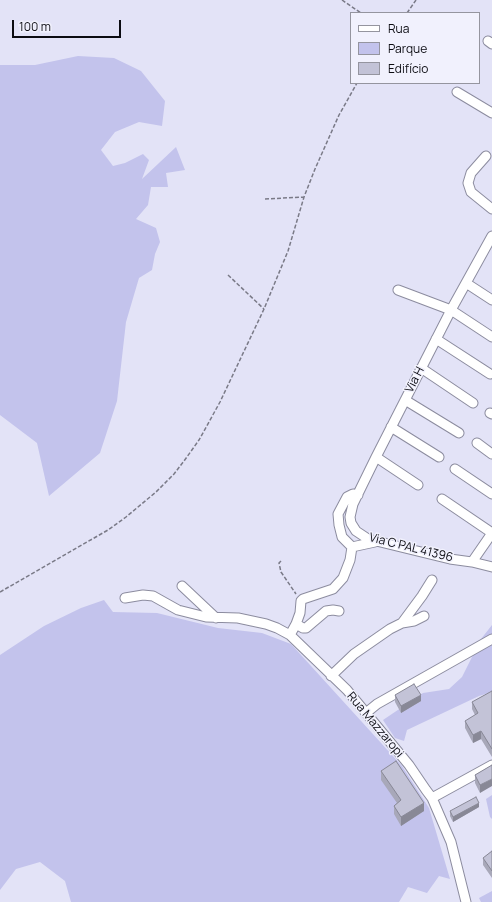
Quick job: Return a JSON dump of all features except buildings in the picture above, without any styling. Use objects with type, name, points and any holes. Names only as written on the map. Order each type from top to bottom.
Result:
[{"type":"street","points":[[457,92],[492,113]]},
{"type":"street","points":[[486,156],[471,173],[468,183],[471,192],[492,208]]},
{"type":"street","name":"Via H","points":[[353,528],[350,517],[351,510],[376,457],[451,310],[466,283],[488,252],[492,236]]},
{"type":"street","points":[[466,283],[492,300]]},
{"type":"street","points":[[398,290],[451,310],[492,337]]},
{"type":"street","points":[[436,339],[490,374]]},
{"type":"street","points":[[421,368],[473,403]]},
{"type":"street","points":[[405,400],[459,433]]},
{"type":"street","points":[[391,427],[439,457]]},
{"type":"street","points":[[477,443],[492,454]]},
{"type":"street","points":[[376,457],[418,485]]},
{"type":"street","points":[[454,469],[492,494]]},
{"type":"street","points":[[352,547],[342,537],[338,525],[338,514],[347,497],[353,494],[358,495]]},
{"type":"street","points":[[442,499],[492,533],[472,562]]},
{"type":"street","name":"Via C PAL 41396","points":[[353,528],[361,536],[376,541],[450,559],[492,567]]},
{"type":"street","points":[[352,547],[376,541]]},
{"type":"street","points":[[290,635],[300,613],[301,602],[303,599],[326,592],[337,585],[343,578],[350,560],[352,547]]},
{"type":"street","points":[[402,623],[432,580]]},
{"type":"street","points":[[182,586],[216,618]]},
{"type":"street","name":"Rua Mazzaropi","points":[[125,598],[143,595],[152,596],[178,610],[216,618],[238,618],[266,624],[290,635],[347,690],[409,765],[432,798],[451,842],[466,902]]},
{"type":"street","points":[[296,624],[306,628],[326,611],[339,611]]},
{"type":"street","points":[[331,676],[354,654],[372,640],[402,623],[414,621],[424,616]]},
{"type":"street","points":[[366,713],[377,704],[492,639]]},
{"type":"street","points":[[432,798],[492,765]]},
{"type":"path","points":[[342,0],[360,12]]},
{"type":"path","points":[[408,12],[416,0]]},
{"type":"path","points":[[0,592],[108,530],[126,517],[174,474],[199,440],[220,402],[264,309],[288,251],[304,198],[315,169],[339,115],[356,84]]},
{"type":"path","points":[[265,199],[304,198]]},
{"type":"path","points":[[228,275],[264,309]]},
{"type":"path","points":[[281,561],[279,563],[282,572],[301,602]]},
{"type":"green space","points":[[78,56],[114,58],[141,71],[165,101],[162,126],[139,122],[115,132],[101,150],[113,166],[125,163],[143,154],[149,160],[142,179],[176,147],[185,170],[166,173],[168,187],[151,187],[148,205],[136,219],[156,228],[160,242],[155,254],[152,270],[139,278],[126,322],[117,401],[100,453],[49,496],[37,443],[0,415],[0,65],[35,65]]},
{"type":"green space","points":[[104,600],[113,612],[157,613],[218,628],[262,633],[291,644],[402,766],[429,808],[450,879],[439,876],[427,893],[408,887],[399,902],[71,902],[65,881],[40,862],[16,869],[0,890],[0,655],[44,626],[81,608]]},
{"type":"green space","points":[[492,625],[492,692],[479,696],[407,730],[404,741],[395,738],[383,720],[423,693],[449,689],[462,677],[481,639]]},
{"type":"green space","points":[[492,795],[492,819],[490,817],[486,799]]},
{"type":"green space","points":[[492,891],[492,902],[481,902],[479,898]]}]
